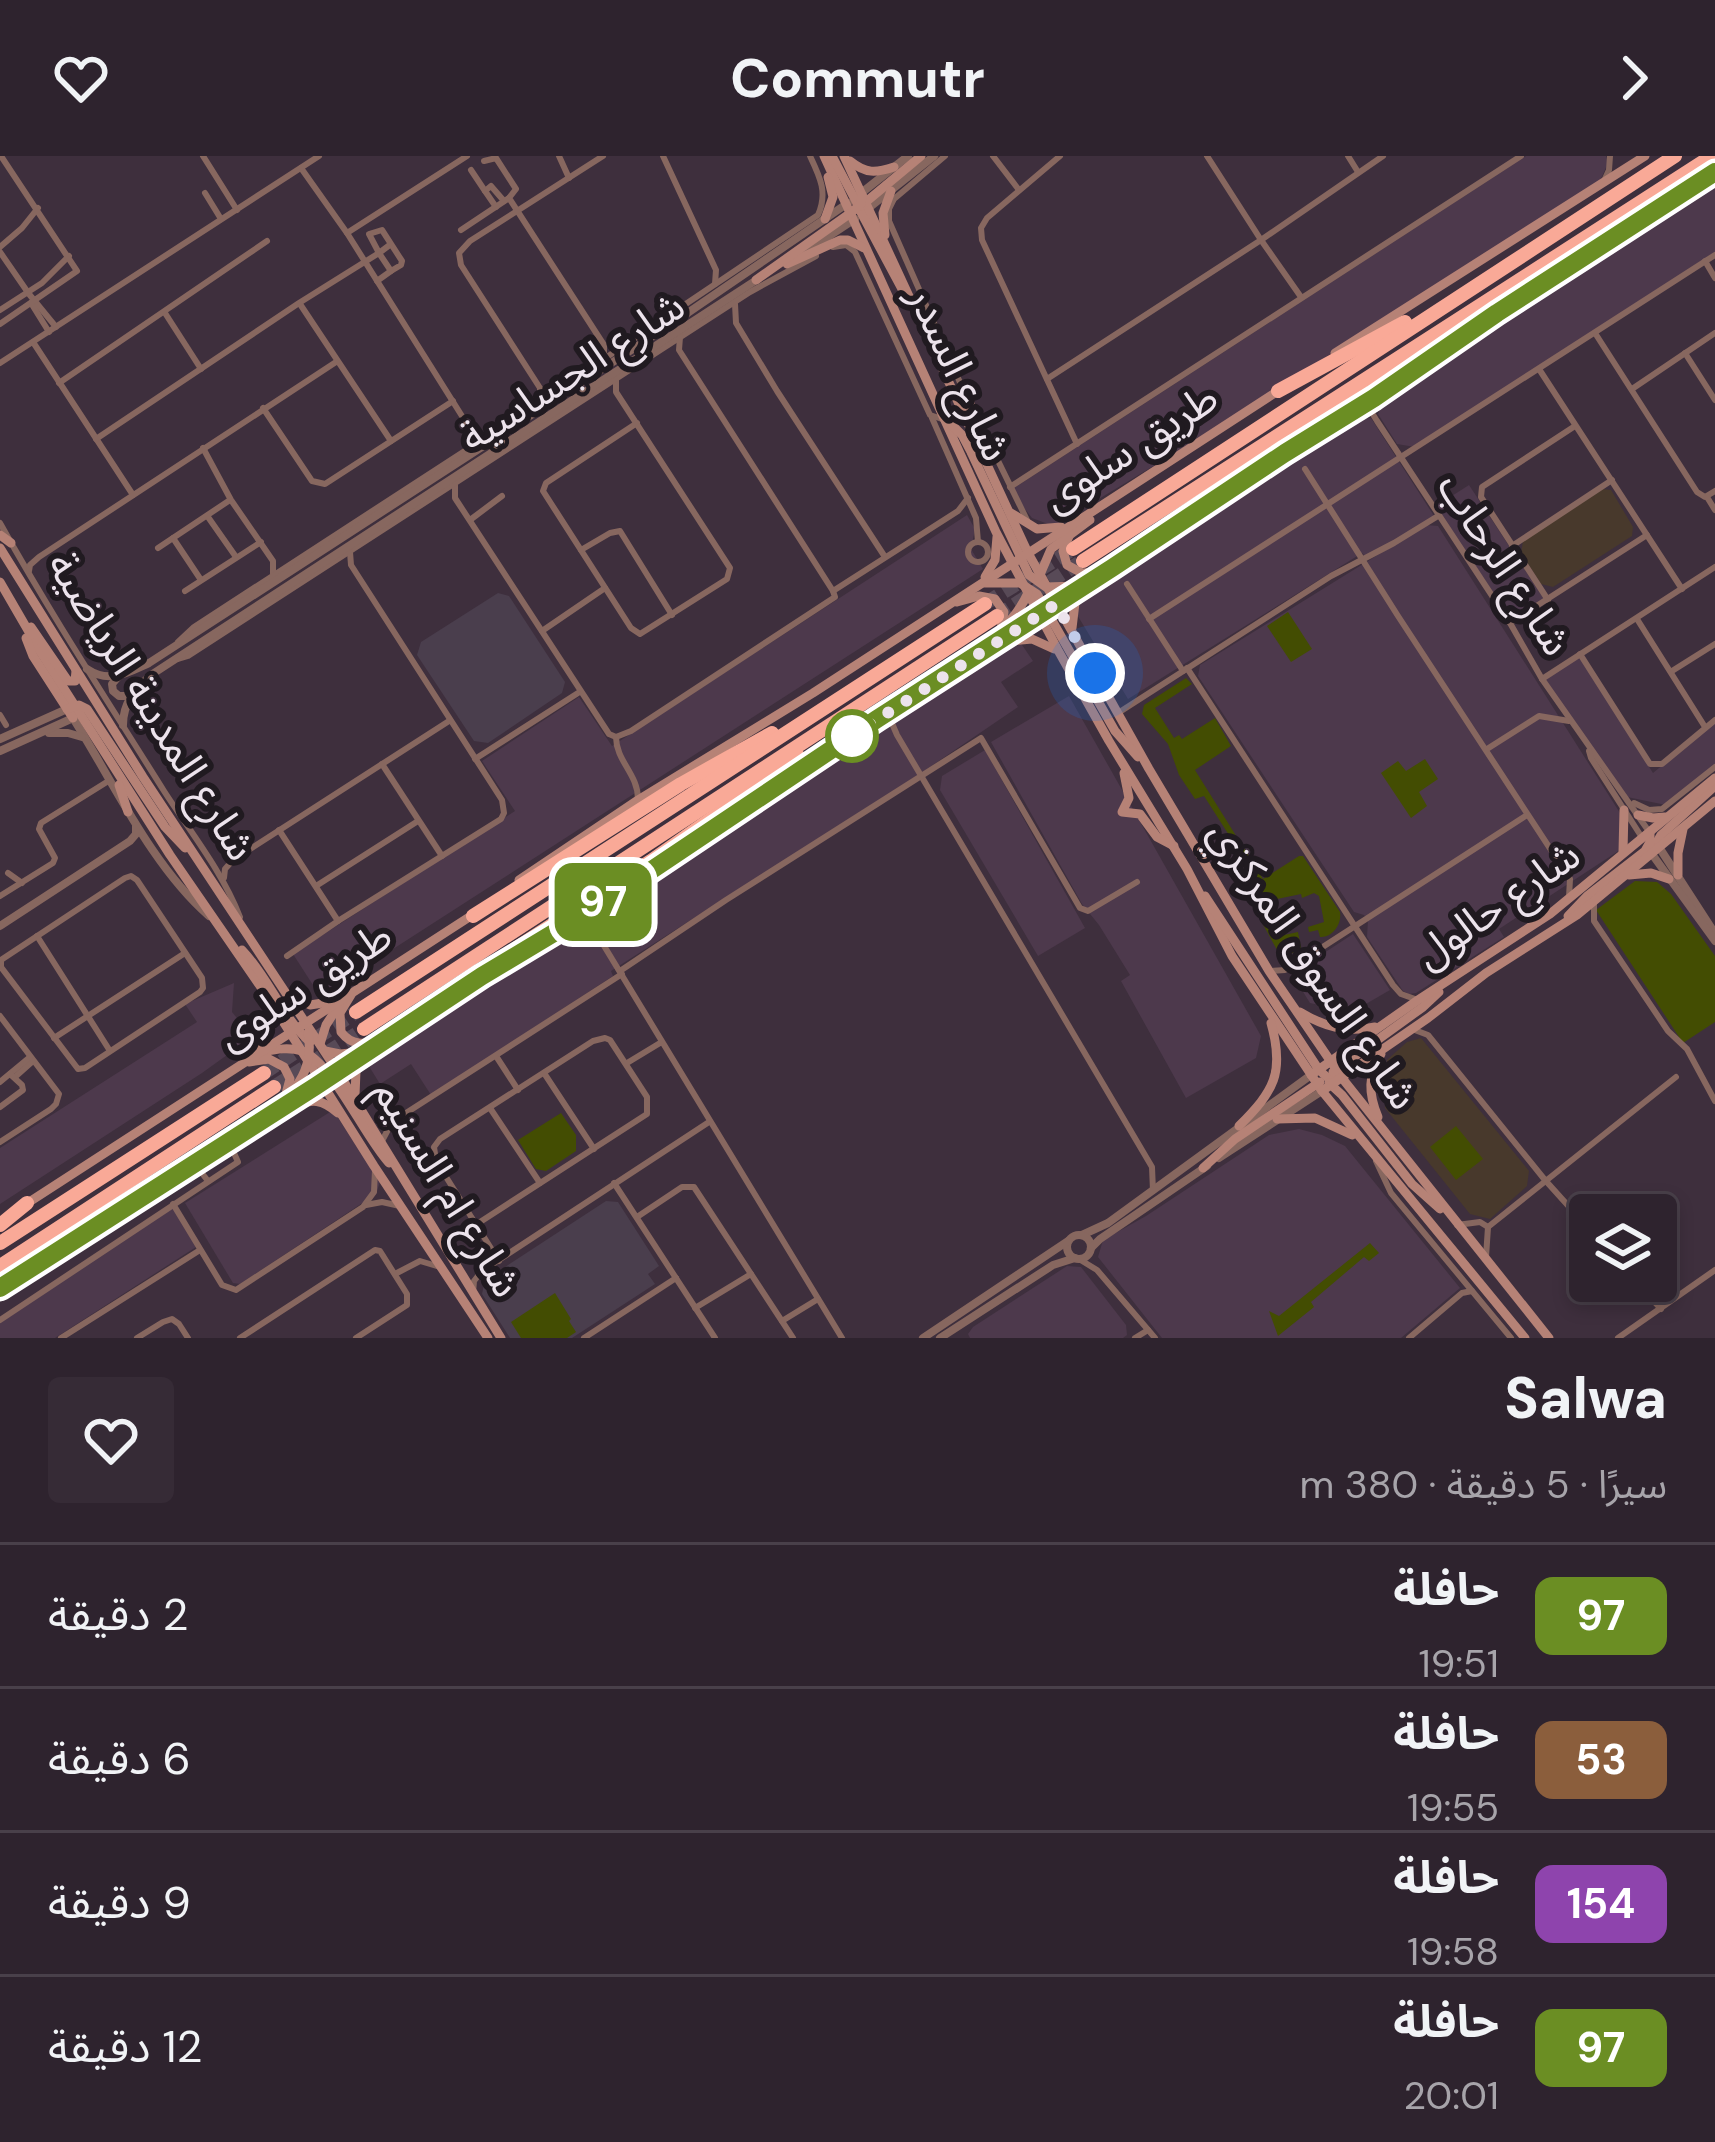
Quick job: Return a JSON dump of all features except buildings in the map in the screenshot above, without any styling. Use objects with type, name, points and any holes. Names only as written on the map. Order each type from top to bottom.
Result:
[{"type":"highway","name":"طريق سلوى","points":[[1675,156],[1453,300],[1078,555],[1712,156]]},
{"type":"highway","points":[[1285,453],[1510,286]]},
{"type":"highway","points":[[1278,391],[1453,300]]},
{"type":"highway","name":"طريق سلوى","points":[[356,1012],[986,604]]},
{"type":"highway","name":"طريق سلوى","points":[[364,1029],[998,616]]},
{"type":"highway","points":[[473,916],[681,784],[836,702]]},
{"type":"highway","points":[[482,976],[804,754],[844,718]]},
{"type":"highway","name":"طريق سلوى","points":[[0,1243],[264,1073]]},
{"type":"highway","name":"طريق سلوى","points":[[0,1266],[279,1093]]},
{"type":"highway","points":[[0,1222],[27,1203]]},
{"type":"highway","points":[[0,1286],[51,1256]]},
{"type":"main road","name":"شارع السدر","points":[[821,156],[890,252],[1007,509],[1020,558],[1048,610]]},
{"type":"main road","points":[[821,156],[832,190],[825,219]]},
{"type":"main road","name":"شارع السدر","points":[[844,156],[868,250],[996,532],[1020,558],[1048,610]]},
{"type":"main road","points":[[844,156],[868,172],[895,167]]},
{"type":"main road","name":"طريق سلوى","points":[[27,1203],[473,916],[638,793],[650,792],[813,693],[1020,558],[1142,486],[1278,391],[1645,156]]},
{"type":"main road","points":[[752,285],[921,161]]},
{"type":"main road","points":[[51,1256],[482,976],[592,910],[895,707],[923,682],[1048,610],[1715,172]]},
{"type":"main road","points":[[890,252],[883,213],[891,191]]},
{"type":"main road","points":[[858,207],[916,309]]},
{"type":"main road","points":[[787,264],[840,240],[868,250]]},
{"type":"main road","points":[[888,323],[891,301]]},
{"type":"main road","points":[[942,364],[962,386]]},
{"type":"main road","points":[[970,403],[976,441]]},
{"type":"main road","points":[[945,420],[962,435],[1020,558]]},
{"type":"main road","points":[[1007,509],[1032,527],[1074,527]]},
{"type":"main road","points":[[1074,527],[1063,551],[1070,568],[1087,574],[1112,568]]},
{"type":"main road","points":[[997,639],[1034,585],[1048,553],[1074,527]]},
{"type":"main road","points":[[980,584],[995,560],[996,532]]},
{"type":"main road","points":[[0,536],[5,545]]},
{"type":"main road","name":"شارع المدينة الرياضية","points":[[5,545],[143,777],[206,862],[288,994],[298,1027],[330,1077]]},
{"type":"main road","points":[[1073,634],[1077,599],[1121,568],[1126,559]]},
{"type":"main road","name":"شارع المدينة الرياضية","points":[[0,582],[4,596],[170,855],[267,996],[298,1027],[330,1077]]},
{"type":"main road","points":[[980,584],[1069,588],[1088,583]]},
{"type":"main road","points":[[949,604],[979,596],[995,599],[1005,616],[997,639]]},
{"type":"main road","points":[[15,609],[69,682],[82,673]]},
{"type":"main road","points":[[1048,610],[1115,731],[1149,769]]},
{"type":"main road","name":"شارع السوق المركزي","points":[[1048,610],[1073,634],[1294,1008],[1361,1140],[1525,1338]]},
{"type":"main road","name":"شارع السوق المركزي","points":[[1048,610],[1059,652],[1268,1012],[1326,1077],[1384,1130],[1549,1338]]},
{"type":"main road","points":[[22,621],[32,652],[51,683],[165,827],[206,862]]},
{"type":"main road","points":[[997,639],[1034,640],[1059,652]]},
{"type":"main road","points":[[1108,741],[1130,792],[1122,812],[1140,814],[1156,837],[1174,846]]},
{"type":"main road","points":[[107,758],[128,812]]},
{"type":"main road","points":[[143,777],[170,801]]},
{"type":"main road","points":[[1558,927],[1715,782]]},
{"type":"main road","name":"شارع حالول","points":[[1326,1077],[1384,1049],[1486,973],[1577,915],[1629,874],[1693,790],[1715,782]]},
{"type":"main road","name":"شارع حالول","points":[[1326,1077],[1418,1000],[1527,930],[1622,856],[1683,829],[1715,801]]},
{"type":"main road","points":[[1622,856],[1626,805]]},
{"type":"main road","points":[[1638,814],[1659,818],[1675,812]]},
{"type":"main road","points":[[1629,874],[1674,877],[1683,829]]},
{"type":"main road","points":[[1186,868],[1326,1077],[1420,1193],[1455,1222]]},
{"type":"main road","points":[[229,938],[258,969],[298,1027]]},
{"type":"main road","points":[[1203,1168],[1235,1139],[1423,1007],[1456,975]]},
{"type":"main road","points":[[288,994],[316,1005],[350,993]]},
{"type":"main road","points":[[350,993],[339,1017],[346,1039],[366,1044],[398,1032]]},
{"type":"main road","points":[[154,1189],[279,1093],[300,1083],[326,1025],[350,993]]},
{"type":"main road","points":[[256,1055],[270,1030],[267,996]]},
{"type":"main road","points":[[1294,1008],[1337,1029],[1360,1030],[1386,1023]]},
{"type":"main road","points":[[1239,1126],[1264,1100],[1275,1078],[1278,1056],[1268,1012]]},
{"type":"main road","points":[[356,1100],[358,1066],[408,1032],[415,1021]]},
{"type":"main road","points":[[256,1055],[280,1049],[346,1054],[372,1048]]},
{"type":"main road","points":[[1384,1049],[1370,1083],[1384,1130]]},
{"type":"main road","points":[[239,1066],[266,1059],[282,1064],[290,1079],[279,1093]]},
{"type":"main road","points":[[330,1077],[376,1149],[398,1170]]},
{"type":"main road","name":"شارع ام السنيم","points":[[330,1077],[356,1100],[501,1338]]},
{"type":"main road","name":"شارع ام السنيم","points":[[330,1077],[347,1120],[374,1166],[488,1338]]},
{"type":"main road","points":[[252,1128],[311,1100],[326,1103],[347,1120]]},
{"type":"main road","points":[[1277,1119],[1315,1118],[1361,1140]]},
{"type":"street","points":[[0,310],[76,272],[1,156]]},
{"type":"street","points":[[203,156],[237,210]]},
{"type":"street","points":[[0,363],[319,156]]},
{"type":"street","points":[[347,233],[467,156]]},
{"type":"street","points":[[559,156],[569,178]]},
{"type":"street","points":[[540,402],[539,388],[459,259],[470,241],[603,156]]},
{"type":"street","points":[[663,156],[716,270],[715,284]]},
{"type":"street","points":[[743,266],[818,214],[824,201],[821,156]]},
{"type":"street","points":[[858,207],[908,156]]},
{"type":"street","name":"شارع السدر","points":[[945,156],[934,160],[894,199],[889,221],[962,386],[1032,527]]},
{"type":"street","points":[[993,156],[1019,190]]},
{"type":"street","points":[[1060,156],[981,228],[982,240],[1077,444]]},
{"type":"street","points":[[1207,156],[1302,298]]},
{"type":"street","points":[[1348,156],[1358,172]]},
{"type":"street","points":[[1047,379],[1383,156]]},
{"type":"street","points":[[1010,487],[1521,156]]},
{"type":"street","points":[[1601,184],[1610,156]]},
{"type":"street","points":[[461,230],[516,189],[496,158],[484,161]]},
{"type":"street","points":[[858,207],[891,191],[921,161],[934,160]]},
{"type":"street","points":[[302,168],[472,432],[466,460]]},
{"type":"street","points":[[471,170],[485,191],[518,211],[604,345],[604,359]]},
{"type":"street","points":[[205,193],[221,219]]},
{"type":"street","name":"شارع الجساسية","points":[[176,645],[186,632],[292,564],[586,389],[825,219],[858,207]]},
{"type":"street","name":"شارع الجساسية","points":[[586,389],[616,379],[787,264],[858,207]]},
{"type":"street","points":[[38,208],[0,250],[53,329]]},
{"type":"street","points":[[377,281],[391,271],[402,263],[377,229],[369,234],[391,271]]},
{"type":"street","points":[[59,383],[267,242]]},
{"type":"street","points":[[96,439],[391,244]]},
{"type":"street","name":"شارع الجساسية","points":[[130,696],[151,675],[506,431],[665,346],[736,301],[752,285],[837,245],[855,252],[974,512],[978,542]]},
{"type":"street","points":[[1149,619],[1715,255]]},
{"type":"street","points":[[0,324],[69,256]]},
{"type":"street","points":[[1705,261],[1715,278]]},
{"type":"street","points":[[743,266],[755,266]]},
{"type":"street","name":"شارع الجساسية","points":[[317,564],[350,552],[466,460],[491,434],[743,266]]},
{"type":"street","points":[[716,270],[728,275]]},
{"type":"street","points":[[736,301],[736,323],[885,557]]},
{"type":"street","points":[[299,303],[391,441]]},
{"type":"street","points":[[165,314],[201,369]]},
{"type":"street","points":[[1595,333],[1697,492],[1715,510]]},
{"type":"street","points":[[1632,389],[1715,333]]},
{"type":"street","points":[[441,492],[455,498],[579,692],[609,734],[616,736],[631,731],[833,600],[833,591],[679,350],[680,336]]},
{"type":"street","points":[[33,342],[133,494]]},
{"type":"street","points":[[604,345],[618,349]]},
{"type":"street","points":[[665,346],[679,350]]},
{"type":"street","points":[[1685,353],[1715,400]]},
{"type":"street","points":[[29,574],[29,566],[39,557],[336,362]]},
{"type":"street","points":[[586,389],[589,369]]},
{"type":"street","points":[[1539,369],[1682,589]]},
{"type":"street","points":[[616,379],[616,392],[637,423],[730,568],[727,579],[644,633],[635,632],[544,496],[543,486],[637,423]]},
{"type":"street","points":[[602,387],[616,392]]},
{"type":"street","points":[[539,388],[554,393]]},
{"type":"street","points":[[1359,408],[1372,413],[1374,398]]},
{"type":"street","points":[[263,408],[312,481],[320,485],[453,401]]},
{"type":"street","name":"شارع الرحاب","points":[[1372,413],[1510,623],[1591,758],[1715,938]]},
{"type":"street","points":[[930,415],[945,420]]},
{"type":"street","points":[[1547,600],[1481,497],[1482,487],[1575,426]]},
{"type":"street","points":[[472,432],[506,431]]},
{"type":"street","points":[[202,448],[273,561],[273,576]]},
{"type":"street","name":"شارع الجساسية","points":[[119,676],[455,484],[466,460]]},
{"type":"street","points":[[1306,469],[1570,879],[1569,897]]},
{"type":"street","points":[[1512,546],[1612,480]]},
{"type":"street","points":[[455,484],[455,498]]},
{"type":"street","points":[[1707,497],[1715,491]]},
{"type":"street","points":[[470,520],[502,496]]},
{"type":"street","points":[[833,591],[958,512],[968,498]]},
{"type":"street","points":[[158,548],[233,502]]},
{"type":"street","points":[[958,512],[974,512]]},
{"type":"street","points":[[211,515],[236,557]]},
{"type":"street","points":[[1118,713],[1331,576],[1438,516]]},
{"type":"street","name":"شارع المدينة الرياضية","points":[[0,524],[5,545],[19,556],[82,673],[123,725],[206,862],[224,878],[243,926]]},
{"type":"street","points":[[580,550],[615,530],[620,532],[672,615]]},
{"type":"street","points":[[1510,623],[1647,535]]},
{"type":"street","points":[[173,538],[201,581]]},
{"type":"street","points":[[185,591],[261,542]]},
{"type":"street","points":[[287,956],[504,813],[502,800],[351,565],[350,552]]},
{"type":"street","points":[[19,556],[26,560],[39,557]]},
{"type":"street","points":[[338,560],[351,565]]},
{"type":"street","points":[[273,561],[317,564]]},
{"type":"street","points":[[1542,679],[1715,567]]},
{"type":"street","points":[[1127,584],[1389,979],[1401,994],[1418,1000]]},
{"type":"street","points":[[542,631],[605,588]]},
{"type":"street","points":[[1637,618],[1706,728]]},
{"type":"street","points":[[1672,671],[1715,644]]},
{"type":"street","points":[[1580,654],[1650,764],[1662,764],[1715,720]]},
{"type":"street","points":[[0,751],[43,733],[76,711],[82,673],[119,676]]},
{"type":"street","points":[[119,676],[113,691],[130,696],[123,725]]},
{"type":"street","points":[[43,721],[54,706],[51,683]]},
{"type":"street","points":[[475,759],[579,692]]},
{"type":"street","points":[[1551,719],[1559,701]]},
{"type":"street","points":[[892,725],[895,707]]},
{"type":"street","points":[[0,740],[76,711]]},
{"type":"street","name":"شارع المدينة الرياضية","points":[[76,711],[87,742],[136,826],[192,901],[220,924]]},
{"type":"street","points":[[0,715],[6,725]]},
{"type":"street","points":[[1487,749],[1539,716],[1571,721]]},
{"type":"street","points":[[877,719],[892,725],[1152,1167],[1153,1191]]},
{"type":"street","points":[[224,878],[233,860],[450,721]]},
{"type":"street","points":[[43,733],[70,733],[87,742]]},
{"type":"street","points":[[616,736],[617,752],[638,793]]},
{"type":"street","points":[[382,1141],[392,1122],[981,738],[1080,908],[1088,911],[1137,882]]},
{"type":"street","points":[[382,764],[442,856]]},
{"type":"street","points":[[1626,805],[1662,809],[1693,790],[1715,767]]},
{"type":"street","points":[[0,896],[53,863],[52,850],[39,829],[41,823],[110,780]]},
{"type":"street","name":"شارع الرحاب","points":[[1626,805],[1638,814],[1651,844]]},
{"type":"street","points":[[1269,971],[1290,968],[1527,815]]},
{"type":"street","points":[[316,886],[418,821]]},
{"type":"street","points":[[0,926],[130,841],[136,826]]},
{"type":"street","points":[[279,830],[338,920]]},
{"type":"street","points":[[130,841],[148,843]]},
{"type":"street","points":[[206,862],[233,860]]},
{"type":"street","points":[[8,874],[22,883]]},
{"type":"street","points":[[131,876],[202,978],[203,988],[78,1069],[1,964],[3,957],[37,936],[131,876]]},
{"type":"street","points":[[1570,879],[1588,881]]},
{"type":"street","points":[[1594,901],[1594,920],[1668,1031],[1687,1049],[1715,1101]]},
{"type":"street","points":[[592,910],[591,923],[842,1338]]},
{"type":"street","points":[[1577,915],[1594,920]]},
{"type":"street","points":[[576,920],[591,923]]},
{"type":"street","points":[[37,936],[110,1051]]},
{"type":"street","points":[[54,1038],[185,953]]},
{"type":"street","points":[[0,1016],[58,1091],[56,1104],[0,1142]]},
{"type":"street","points":[[1428,1018],[1428,1035]]},
{"type":"street","points":[[1412,1029],[1428,1035],[1569,1207]]},
{"type":"street","points":[[477,1224],[647,1114],[647,1097],[610,1040],[598,1039],[434,1147],[436,1161],[499,1261]]},
{"type":"street","points":[[627,1064],[662,1043]]},
{"type":"street","points":[[496,1056],[518,1090]]},
{"type":"street","points":[[0,1082],[32,1059]]},
{"type":"street","points":[[544,1073],[594,1149]]},
{"type":"street","points":[[0,1107],[23,1090],[13,1076]]},
{"type":"street","points":[[942,1337],[1053,1265],[1086,1256],[1100,1239],[1277,1119],[1326,1077]]},
{"type":"street","points":[[923,1338],[1076,1236],[1108,1223],[1239,1126],[1326,1077]]},
{"type":"street","points":[[1487,1261],[1487,1227],[1676,1077]]},
{"type":"street","points":[[490,1108],[540,1183]]},
{"type":"street","points":[[473,1296],[474,1281],[482,1271],[709,1122]]},
{"type":"street","points":[[0,1320],[238,1162],[229,1142]]},
{"type":"street","name":"شارع السوق المركزي","points":[[1374,1156],[1390,1193],[1511,1338]]},
{"type":"street","points":[[363,1207],[374,1192],[374,1166]]},
{"type":"street","points":[[1152,1167],[1174,1175]]},
{"type":"street","points":[[187,1170],[201,1172],[208,1181]]},
{"type":"street","points":[[614,1183],[715,1338]]},
{"type":"street","points":[[637,1217],[682,1187],[694,1187],[793,1338]]},
{"type":"street","points":[[172,1204],[222,1286],[236,1290],[363,1207],[382,1202],[402,1208]]},
{"type":"street","points":[[1455,1222],[1480,1222],[1487,1227]]},
{"type":"street","points":[[395,1274],[418,1254],[418,1234]]},
{"type":"street","points":[[1082,1235],[1088,1239],[1097,1270]]},
{"type":"street","points":[[1068,1241],[1068,1251],[1097,1270],[1155,1338]]},
{"type":"street","points":[[61,1338],[200,1250]]},
{"type":"street","points":[[240,1338],[371,1251],[380,1251],[407,1294],[407,1305],[356,1338]]},
{"type":"street","points":[[412,1263],[425,1261],[440,1267]]},
{"type":"street","points":[[456,1268],[482,1271]]},
{"type":"street","points":[[1618,1338],[1715,1270]]},
{"type":"street","points":[[695,1308],[751,1274]]},
{"type":"street","points":[[584,1338],[676,1278]]},
{"type":"street","points":[[1462,1293],[1466,1281]]},
{"type":"street","points":[[1408,1338],[1462,1293],[1474,1291]]},
{"type":"street","points":[[782,1321],[818,1299]]},
{"type":"street","points":[[1654,1302],[1661,1310]]},
{"type":"street","points":[[137,1338],[172,1319],[188,1338]]},
{"type":"street","points":[[605,1324],[614,1338]]},
{"type":"street","points":[[942,1337],[959,1338],[962,1324]]},
{"type":"street","points":[[1136,1338],[1148,1330]]},
{"type":"shaded area","points":[[1526,156],[1606,156],[1608,163],[1600,181],[1059,523],[1032,518],[1021,504],[1014,488]]},
{"type":"shaded area","points":[[1715,184],[1715,252],[1415,447],[1397,444],[1378,414],[1384,401]]},
{"type":"shaded area","points":[[1371,418],[1434,516],[1367,558],[1362,553],[1128,699],[1076,613],[1080,601],[1315,442],[1356,419]]},
{"type":"shaded area","points":[[1469,485],[1544,599],[1507,622],[1433,508]]},
{"type":"shaded area","points":[[1603,489],[1611,490],[1633,527],[1632,536],[1553,587],[1541,584],[1521,553],[1523,541]]},
{"type":"shaded area","points":[[967,515],[975,529],[971,549],[983,569],[320,996],[293,954],[515,811],[482,761],[579,697],[612,746]]},
{"type":"shaded area","points":[[1426,525],[1438,526],[1620,813],[1620,850],[1499,929],[1504,937],[1409,994],[1367,937],[1368,920],[1354,912],[1198,676],[1200,665]]},
{"type":"shaded area","points":[[498,593],[509,596],[565,682],[562,693],[488,743],[474,741],[417,655],[421,642]]},
{"type":"shaded area","points":[[1020,642],[1033,661],[1001,682],[1018,707],[611,971],[613,976],[431,1095],[411,1064],[380,1084],[367,1063]]},
{"type":"shaded area","points":[[1579,656],[1653,773],[1715,722],[1715,765],[1666,805],[1627,797],[1545,679]]},
{"type":"shaded area","points":[[1069,696],[1261,1036],[1256,1058],[1186,1098],[1121,981],[1130,975],[1082,904],[991,742]]},
{"type":"shaded area","points":[[985,750],[1085,928],[1038,956],[940,790],[942,776]]},
{"type":"shaded area","points":[[1353,934],[1390,990],[1352,1012],[1310,1003],[1292,974]]},
{"type":"shaded area","points":[[234,983],[232,1012],[252,1037],[0,1204],[0,1148],[197,1022],[185,1004]]},
{"type":"shaded area","points":[[1421,1038],[1529,1171],[1527,1186],[1490,1219],[1470,1214],[1385,1108],[1387,1060],[1407,1042]]},
{"type":"shaded area","points":[[330,1112],[380,1182],[376,1194],[240,1284],[233,1283],[185,1203]]},
{"type":"shaded area","points":[[1299,1129],[1345,1146],[1460,1288],[1401,1338],[1162,1338],[1098,1257],[1103,1240],[1269,1135]]},
{"type":"shaded area","points":[[606,1201],[618,1202],[659,1266],[648,1274],[655,1284],[572,1338],[510,1338],[482,1294],[485,1280]]},
{"type":"shaded area","points":[[173,1207],[196,1247],[55,1338],[0,1338],[0,1323]]},
{"type":"shaded area","points":[[1067,1266],[1081,1267],[1126,1325],[1127,1335],[970,1338],[973,1327]]},
{"type":"green space","points":[[1288,612],[1312,649],[1291,662],[1267,626]]},
{"type":"green space","points":[[1186,678],[1192,684],[1155,708],[1174,738],[1182,739],[1215,718],[1231,746],[1195,770],[1263,879],[1303,856],[1340,912],[1335,930],[1320,937],[1318,930],[1309,932],[1308,927],[1324,922],[1319,896],[1302,898],[1301,894],[1268,901],[1275,937],[1298,932],[1301,948],[1282,959],[1249,899],[1261,891],[1259,882],[1204,796],[1195,799],[1179,775],[1168,744],[1142,714],[1144,705]]},
{"type":"green space","points":[[1425,759],[1438,779],[1419,792],[1427,806],[1411,818],[1381,773],[1398,761],[1406,771]]},
{"type":"green space","points":[[1635,881],[1657,882],[1671,894],[1715,956],[1715,1022],[1683,1043],[1596,910]]},
{"type":"green space","points":[[561,1113],[576,1135],[576,1151],[546,1171],[536,1169],[518,1140]]},
{"type":"green space","points":[[1456,1126],[1483,1159],[1456,1180],[1430,1147]]},
{"type":"green space","points":[[1370,1243],[1379,1253],[1369,1261],[1364,1257],[1278,1336],[1269,1311],[1279,1316]]},
{"type":"green space","points":[[555,1293],[576,1332],[567,1338],[521,1338],[511,1322]]},
{"type":"tunnel","points":[[986,603],[1073,549]]},
{"type":"tunnel","points":[[997,616],[1079,563]]},
{"type":"tunnel","points":[[264,1073],[356,1012]]},
{"type":"tunnel","points":[[274,1087],[364,1029]]},
{"type":"bus line","name":"97","points":[[0,1288],[592,910],[1715,172]]},
{"type":"route","points":[[852,736],[1056,604],[1095,673]]}]
